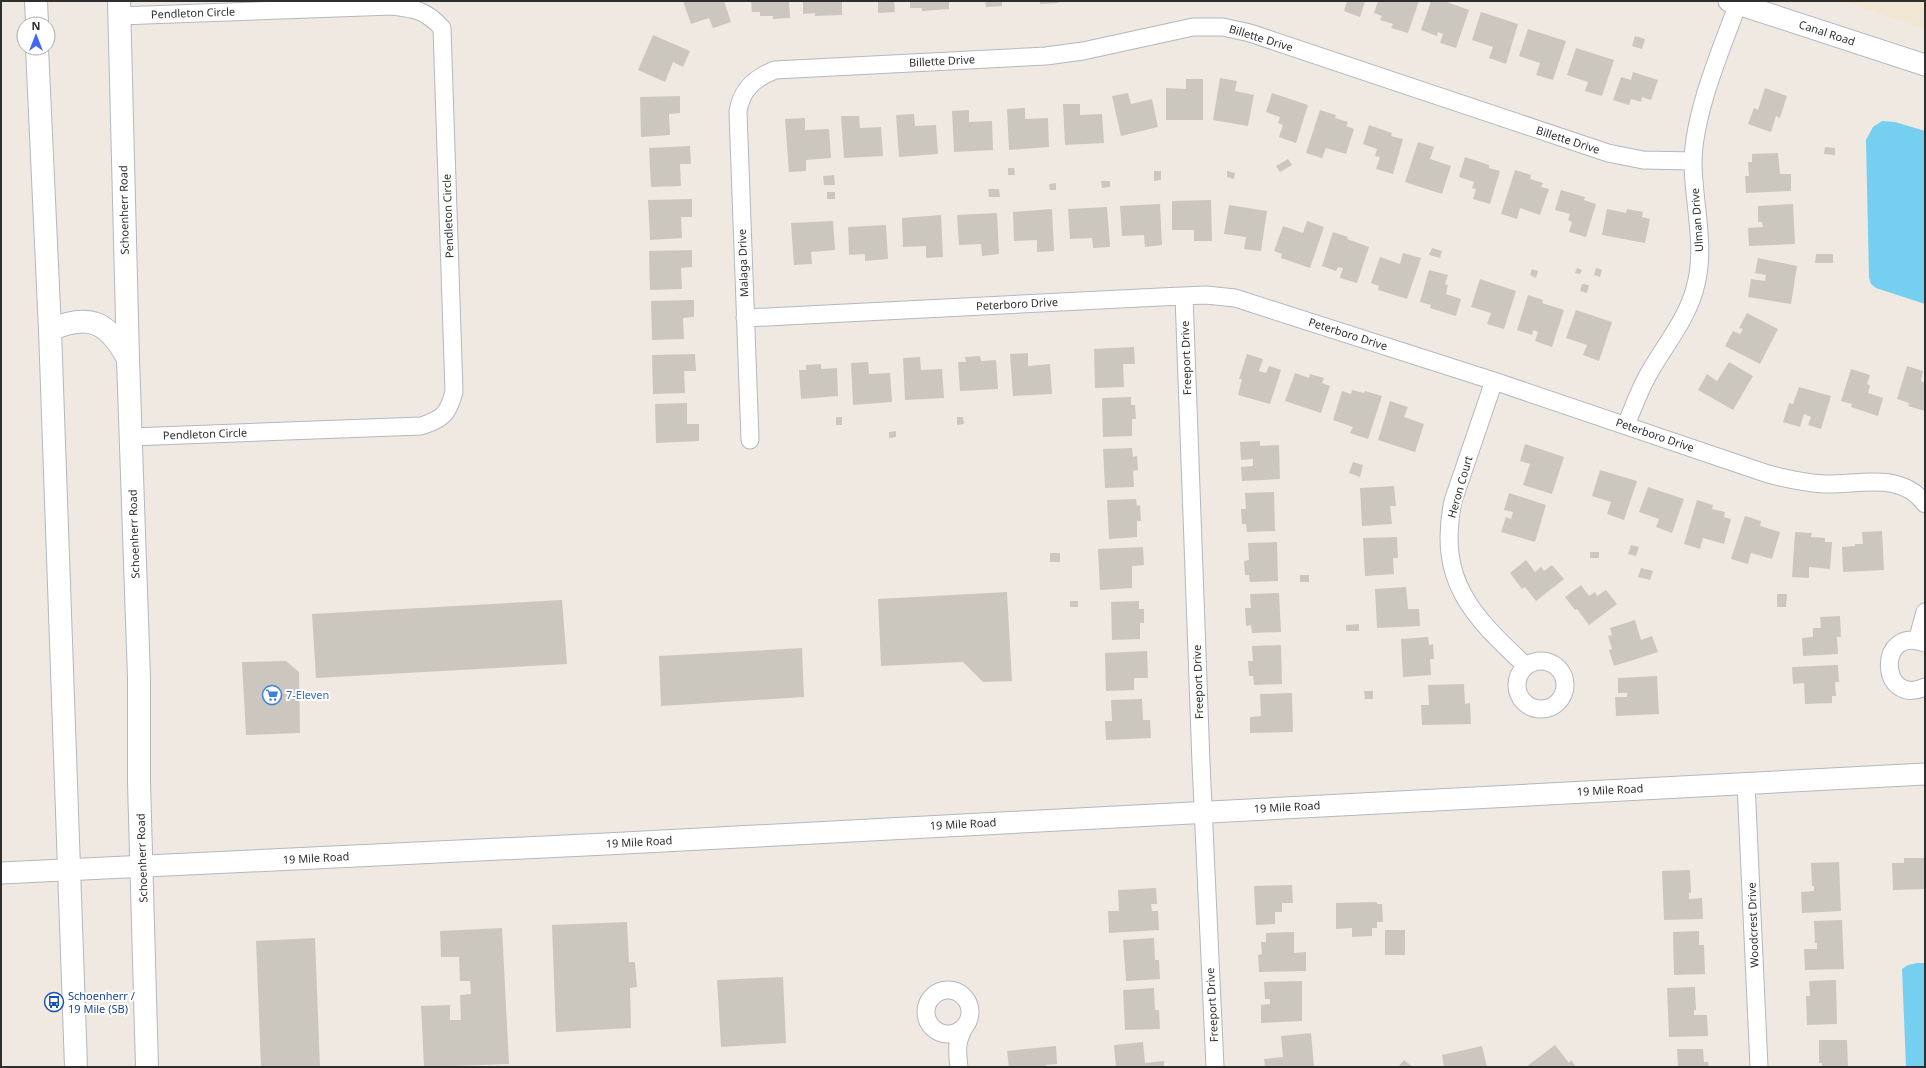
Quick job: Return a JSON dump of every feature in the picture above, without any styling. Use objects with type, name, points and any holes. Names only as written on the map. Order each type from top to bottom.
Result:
[{"type":"main road","points":[[36,1],[37,16]]},
{"type":"main road","name":"Schoenherr Road","points":[[119,8],[128,359],[139,670],[139,782],[148,1067]]},
{"type":"main road","points":[[38,56],[50,330],[76,1067]]},
{"type":"main road","points":[[50,330],[67,323],[79,321],[93,323],[106,330],[118,340],[128,359]]},
{"type":"street","name":"Canal Road","points":[[1733,2],[1925,65]]},
{"type":"street","name":"Ulman Drive","points":[[1626,425],[1640,390],[1686,312],[1696,286],[1699,245],[1694,161],[1696,139],[1701,114],[1733,2]]},
{"type":"street","name":"Pendleton Circle","points":[[119,8],[392,6],[412,8],[430,16],[442,28],[454,384],[454,392],[450,409],[437,421],[421,426],[131,437]]},
{"type":"street","name":"Billette Drive","points":[[747,87],[763,74],[787,69],[1052,56],[1083,51],[1181,29],[1209,26],[1223,27],[1257,36],[1608,153],[1643,160],[1694,161]]},
{"type":"street","name":"Malaga Drive","points":[[747,87],[739,102],[738,112],[750,440]]},
{"type":"street","name":"Peterboro Drive","points":[[745,318],[1184,296],[1220,296],[1250,302],[1494,381],[1791,480],[1827,484],[1883,482],[1896,484],[1908,488],[1925,504]]},
{"type":"street","name":"Freeport Drive","points":[[1184,296],[1203,812],[1215,1067]]},
{"type":"street","name":"Heron Court","points":[[1494,381],[1453,501],[1450,517],[1449,546],[1454,575],[1469,605],[1481,622],[1526,666]]},
{"type":"street","points":[[1925,612],[1921,642],[1910,640],[1896,647],[1892,652],[1888,667],[1889,674],[1898,686],[1912,690],[1925,687]]},
{"type":"street","name":"19 Mile Road","points":[[1,873],[1925,774]]},
{"type":"street","name":"Woodcrest Drive","points":[[1746,783],[1759,1067]]},
{"type":"street","points":[[957,1048],[928,1022],[926,1008],[933,995],[940,991],[954,991],[966,999],[970,1012],[959,1037],[957,1048],[959,1067]]},
{"type":"street","points":[[938,1032],[953,1034],[965,1026]]},
{"type":"shaded area","points":[[1842,1],[1925,1],[1925,29]]},
{"type":"water","points":[[1882,121],[1895,122],[1925,131],[1925,304],[1876,288],[1871,284],[1869,277],[1866,140],[1873,127]]},
{"type":"water","points":[[1925,963],[1925,1067],[1906,1067],[1902,969],[1908,965]]},
{"type":"building","points":[[683,1],[724,1],[731,22],[713,28],[709,18],[691,24]]},
{"type":"building","points":[[751,1],[789,1],[790,18],[773,19],[773,16],[760,16],[760,12],[752,12]]},
{"type":"building","points":[[803,1],[842,1],[842,15],[815,16],[815,13],[803,14]]},
{"type":"building","points":[[878,1],[894,1],[895,12],[878,13]]},
{"type":"building","points":[[910,1],[949,1],[949,9],[922,11],[922,8],[910,8]]},
{"type":"building","points":[[985,1],[1002,1],[1002,6],[986,7]]},
{"type":"building","points":[[1040,1],[1059,1],[1059,3],[1040,4]]},
{"type":"building","points":[[1347,1],[1365,1],[1360,17],[1344,11]]},
{"type":"building","points":[[1378,1],[1419,1],[1408,33],[1391,28],[1393,24],[1380,20],[1382,16],[1374,13]]},
{"type":"building","points":[[1431,1],[1444,1],[1469,10],[1456,48],[1440,43],[1443,34],[1438,32],[1437,36],[1421,30]]},
{"type":"building","points":[[1481,12],[1518,24],[1506,64],[1489,58],[1493,47],[1472,40]]},
{"type":"building","points":[[1528,29],[1566,41],[1553,80],[1536,75],[1540,63],[1519,56]]},
{"type":"building","points":[[653,35],[690,51],[683,67],[673,62],[665,82],[638,70]]},
{"type":"building","points":[[1635,36],[1645,39],[1642,49],[1632,46]]},
{"type":"building","points":[[1576,48],[1614,60],[1602,96],[1585,91],[1588,82],[1567,75]]},
{"type":"building","points":[[1633,72],[1658,80],[1651,100],[1642,97],[1641,102],[1631,99],[1629,105],[1613,100],[1621,77],[1631,80]]},
{"type":"building","points":[[1220,78],[1237,81],[1235,91],[1254,95],[1248,126],[1213,120]]},
{"type":"building","points":[[1186,79],[1203,79],[1203,120],[1166,120],[1166,88],[1186,89]]},
{"type":"building","points":[[1765,88],[1787,96],[1780,118],[1776,116],[1771,132],[1748,124],[1754,108],[1758,110]]},
{"type":"building","points":[[1128,93],[1131,104],[1152,99],[1158,127],[1121,136],[1112,96]]},
{"type":"building","points":[[1272,93],[1308,105],[1296,143],[1279,137],[1283,125],[1278,123],[1280,117],[1266,112]]},
{"type":"building","points":[[680,96],[680,113],[669,114],[670,135],[641,137],[640,97]]},
{"type":"building","points":[[1063,104],[1080,104],[1080,115],[1102,114],[1104,143],[1065,145]]},
{"type":"building","points":[[1025,108],[1025,119],[1048,118],[1049,147],[1009,150],[1007,109]]},
{"type":"building","points":[[969,110],[969,122],[992,121],[993,150],[954,152],[952,111]]},
{"type":"building","points":[[1320,110],[1336,115],[1335,118],[1348,122],[1346,126],[1354,129],[1346,154],[1326,148],[1322,158],[1306,153]]},
{"type":"building","points":[[914,114],[915,126],[936,125],[938,154],[899,157],[896,115]]},
{"type":"building","points":[[841,116],[859,116],[860,128],[881,127],[883,156],[844,158]]},
{"type":"building","points":[[805,118],[805,130],[829,129],[831,158],[806,160],[806,171],[789,172],[785,119]]},
{"type":"building","points":[[1369,125],[1392,133],[1391,136],[1403,139],[1393,174],[1376,169],[1380,157],[1375,156],[1377,149],[1363,144]]},
{"type":"building","points":[[1418,142],[1434,147],[1430,159],[1451,166],[1442,194],[1405,182]]},
{"type":"building","points":[[690,146],[691,164],[680,164],[681,186],[651,187],[649,148]]},
{"type":"building","points":[[1825,147],[1835,148],[1835,155],[1824,154]]},
{"type":"building","points":[[1778,153],[1780,174],[1791,174],[1791,191],[1746,193],[1745,176],[1749,176],[1748,162],[1752,162],[1752,154]]},
{"type":"building","points":[[1465,157],[1489,165],[1489,168],[1500,171],[1490,204],[1473,199],[1476,189],[1472,188],[1474,182],[1459,177]]},
{"type":"building","points":[[1288,159],[1292,165],[1280,172],[1276,166]]},
{"type":"building","points":[[1008,168],[1014,168],[1015,175],[1008,175]]},
{"type":"building","points":[[1515,170],[1531,175],[1530,179],[1543,183],[1541,187],[1549,189],[1540,215],[1520,208],[1517,219],[1501,214]]},
{"type":"building","points":[[1154,171],[1161,171],[1161,180],[1154,181]]},
{"type":"building","points":[[1227,171],[1235,173],[1234,179],[1227,177]]},
{"type":"building","points":[[834,175],[835,185],[824,185],[823,176]]},
{"type":"building","points":[[1101,181],[1110,181],[1110,187],[1102,188]]},
{"type":"building","points":[[1056,183],[1056,190],[1050,190],[1049,184]]},
{"type":"building","points":[[988,189],[999,189],[1000,197],[989,197]]},
{"type":"building","points":[[1561,190],[1585,197],[1584,200],[1596,204],[1586,237],[1569,232],[1572,222],[1568,220],[1570,214],[1555,210]]},
{"type":"building","points":[[827,192],[835,192],[835,199],[827,199]]},
{"type":"building","points":[[692,199],[692,217],[681,217],[682,238],[650,240],[648,200]]},
{"type":"building","points":[[1211,200],[1212,241],[1194,241],[1194,230],[1172,230],[1172,201]]},
{"type":"building","points":[[1160,204],[1162,245],[1145,247],[1144,235],[1122,236],[1120,206]]},
{"type":"building","points":[[1793,204],[1795,244],[1749,246],[1748,228],[1763,227],[1762,222],[1758,222],[1758,206]]},
{"type":"building","points":[[1229,205],[1267,211],[1261,251],[1244,249],[1246,237],[1224,234]]},
{"type":"building","points":[[1107,207],[1110,247],[1093,248],[1092,238],[1070,239],[1068,209]]},
{"type":"building","points":[[1052,209],[1054,251],[1037,252],[1037,240],[1014,241],[1013,212]]},
{"type":"building","points":[[1607,209],[1626,213],[1627,209],[1643,212],[1642,217],[1650,219],[1645,243],[1602,235]]},
{"type":"building","points":[[997,213],[999,254],[982,256],[981,244],[959,245],[957,215]]},
{"type":"building","points":[[941,215],[943,257],[926,258],[926,246],[903,247],[902,218]]},
{"type":"building","points":[[833,221],[835,250],[811,252],[812,264],[794,265],[791,223]]},
{"type":"building","points":[[1307,221],[1324,227],[1310,268],[1281,258],[1282,254],[1274,251],[1283,226],[1303,233]]},
{"type":"building","points":[[886,225],[888,259],[865,261],[865,254],[849,255],[848,227]]},
{"type":"building","points":[[1333,232],[1369,247],[1357,283],[1340,278],[1343,268],[1338,267],[1336,271],[1322,266]]},
{"type":"building","points":[[1432,248],[1442,251],[1440,258],[1429,255]]},
{"type":"building","points":[[692,250],[692,267],[681,268],[682,289],[650,290],[649,251]]},
{"type":"building","points":[[1403,253],[1421,258],[1407,299],[1378,290],[1379,286],[1371,283],[1380,257],[1400,264]]},
{"type":"building","points":[[1816,254],[1833,254],[1833,263],[1815,263]]},
{"type":"building","points":[[1758,258],[1797,266],[1791,304],[1748,297],[1751,279],[1765,281],[1766,275],[1755,273]]},
{"type":"building","points":[[1577,268],[1582,270],[1580,274],[1575,273]]},
{"type":"building","points":[[1596,268],[1602,270],[1600,277],[1594,275]]},
{"type":"building","points":[[1532,269],[1538,271],[1536,278],[1530,275]]},
{"type":"building","points":[[1429,270],[1448,275],[1445,284],[1448,285],[1446,294],[1461,299],[1456,316],[1430,308],[1431,305],[1420,302]]},
{"type":"building","points":[[1480,279],[1516,291],[1504,329],[1487,324],[1491,313],[1471,307]]},
{"type":"building","points":[[1582,284],[1589,285],[1587,293],[1580,291]]},
{"type":"building","points":[[1528,295],[1543,300],[1542,303],[1564,310],[1552,347],[1535,341],[1538,332],[1533,330],[1532,335],[1517,330]]},
{"type":"building","points":[[694,300],[694,317],[683,318],[684,339],[652,340],[651,301]]},
{"type":"building","points":[[1576,310],[1612,322],[1599,361],[1583,355],[1587,345],[1566,338]]},
{"type":"building","points":[[1747,313],[1778,329],[1760,364],[1725,346],[1733,331],[1740,334],[1743,329],[1739,328]]},
{"type":"building","points":[[1134,347],[1135,364],[1123,364],[1124,387],[1095,388],[1094,349]]},
{"type":"building","points":[[1028,353],[1028,366],[1050,364],[1052,394],[1013,396],[1010,354]]},
{"type":"building","points":[[695,354],[696,371],[684,371],[685,393],[653,394],[652,355]]},
{"type":"building","points":[[1247,354],[1263,359],[1259,371],[1266,373],[1269,366],[1281,370],[1270,404],[1238,395],[1242,379],[1239,379]]},
{"type":"building","points":[[980,356],[981,361],[996,360],[998,389],[960,391],[958,362],[966,362],[965,357]]},
{"type":"building","points":[[920,357],[921,370],[942,369],[944,398],[905,400],[903,358]]},
{"type":"building","points":[[868,362],[869,374],[890,373],[892,402],[853,405],[851,363]]},
{"type":"building","points":[[1729,362],[1753,376],[1733,410],[1698,390],[1707,374],[1717,381]]},
{"type":"building","points":[[821,364],[821,369],[837,368],[838,396],[801,399],[799,370],[806,370],[806,365]]},
{"type":"building","points":[[1907,366],[1923,371],[1921,381],[1925,383],[1925,411],[1908,406],[1909,403],[1897,399]]},
{"type":"building","points":[[1851,369],[1870,375],[1867,384],[1870,385],[1868,393],[1883,398],[1878,416],[1851,407],[1852,404],[1841,401]]},
{"type":"building","points":[[1295,373],[1309,378],[1310,374],[1324,378],[1322,383],[1330,386],[1321,413],[1285,401]]},
{"type":"building","points":[[1799,387],[1831,396],[1821,429],[1808,425],[1811,417],[1804,414],[1800,427],[1783,422],[1789,403],[1793,404]]},
{"type":"building","points":[[1352,390],[1364,393],[1365,391],[1382,396],[1368,439],[1350,433],[1353,427],[1333,420],[1342,391],[1351,394]]},
{"type":"building","points":[[1131,397],[1131,405],[1135,405],[1136,419],[1132,419],[1132,436],[1103,437],[1102,398]]},
{"type":"building","points":[[1390,401],[1408,407],[1404,417],[1424,424],[1415,452],[1378,440]]},
{"type":"building","points":[[687,403],[687,424],[699,424],[699,441],[656,443],[655,404]]},
{"type":"building","points":[[836,417],[842,417],[842,425],[836,425]]},
{"type":"building","points":[[957,417],[963,417],[964,424],[957,425]]},
{"type":"building","points":[[896,431],[896,437],[889,438],[889,432]]},
{"type":"building","points":[[1260,441],[1260,446],[1279,445],[1280,479],[1242,481],[1241,467],[1253,466],[1253,459],[1241,460],[1240,442]]},
{"type":"building","points":[[1525,444],[1564,457],[1552,494],[1523,485],[1530,464],[1520,461]]},
{"type":"building","points":[[1132,448],[1133,457],[1137,456],[1138,470],[1133,471],[1134,487],[1105,488],[1103,449]]},
{"type":"building","points":[[1353,462],[1363,465],[1360,477],[1349,473]]},
{"type":"building","points":[[1600,470],[1637,481],[1624,520],[1607,514],[1611,502],[1592,496]]},
{"type":"building","points":[[1394,486],[1396,506],[1390,506],[1392,524],[1362,526],[1360,488]]},
{"type":"building","points":[[1648,487],[1684,499],[1672,533],[1656,527],[1659,519],[1639,512]]},
{"type":"building","points":[[1274,492],[1275,531],[1247,532],[1246,524],[1242,524],[1241,509],[1246,509],[1245,493]]},
{"type":"building","points":[[1509,493],[1546,505],[1535,542],[1501,532],[1506,517],[1511,519],[1513,512],[1504,510]]},
{"type":"building","points":[[1136,499],[1137,506],[1140,505],[1141,521],[1137,521],[1137,537],[1109,539],[1107,500]]},
{"type":"building","points":[[1697,500],[1713,505],[1712,509],[1725,512],[1724,517],[1731,519],[1724,544],[1703,538],[1700,549],[1684,544]]},
{"type":"building","points":[[1745,516],[1761,521],[1760,526],[1780,532],[1772,559],[1751,553],[1748,564],[1731,559]]},
{"type":"building","points":[[1882,531],[1884,570],[1843,572],[1842,547],[1863,544],[1862,532]]},
{"type":"building","points":[[1795,532],[1812,533],[1811,537],[1825,538],[1825,542],[1832,542],[1830,569],[1809,567],[1809,578],[1792,577]]},
{"type":"building","points":[[1397,537],[1398,558],[1393,558],[1394,574],[1365,576],[1363,538]]},
{"type":"building","points":[[1277,542],[1278,581],[1250,582],[1249,575],[1245,575],[1244,561],[1249,560],[1248,543]]},
{"type":"building","points":[[1631,545],[1639,547],[1636,556],[1628,554]]},
{"type":"building","points":[[1143,547],[1144,565],[1132,566],[1132,588],[1100,590],[1098,549]]},
{"type":"building","points":[[1590,552],[1599,552],[1599,558],[1590,558]]},
{"type":"building","points":[[1050,553],[1060,553],[1060,562],[1050,562]]},
{"type":"building","points":[[1526,560],[1535,572],[1541,567],[1544,571],[1552,565],[1564,579],[1536,601],[1525,587],[1522,589],[1510,573]]},
{"type":"building","points":[[1641,568],[1653,571],[1650,580],[1638,577]]},
{"type":"building","points":[[1300,575],[1309,575],[1309,582],[1300,582]]},
{"type":"building","points":[[1581,585],[1589,596],[1595,592],[1597,596],[1606,590],[1617,604],[1589,625],[1577,609],[1575,610],[1565,597]]},
{"type":"building","points":[[1406,587],[1408,609],[1419,609],[1420,626],[1377,628],[1375,589]]},
{"type":"building","points":[[1007,592],[1012,681],[983,682],[963,662],[881,666],[878,599]]},
{"type":"building","points":[[1279,593],[1281,632],[1252,633],[1251,625],[1246,626],[1245,608],[1251,608],[1250,594]]},
{"type":"building","points":[[1777,594],[1787,594],[1786,607],[1777,607]]},
{"type":"building","points":[[562,600],[567,664],[316,678],[312,614]]},
{"type":"building","points":[[1070,601],[1078,601],[1078,607],[1070,607]]},
{"type":"building","points":[[1139,601],[1139,609],[1144,609],[1144,623],[1140,623],[1140,639],[1112,640],[1111,602]]},
{"type":"building","points":[[1840,616],[1841,637],[1837,637],[1838,654],[1803,656],[1802,638],[1813,637],[1813,628],[1821,628],[1820,617]]},
{"type":"building","points":[[1635,620],[1641,640],[1652,636],[1658,652],[1614,666],[1609,650],[1612,649],[1608,636],[1612,635],[1610,628]]},
{"type":"building","points":[[1359,624],[1359,631],[1346,631],[1346,625]]},
{"type":"building","points":[[1428,637],[1429,645],[1433,644],[1434,659],[1430,659],[1431,675],[1403,677],[1401,639]]},
{"type":"building","points":[[1281,645],[1282,684],[1254,685],[1253,676],[1249,676],[1248,661],[1253,661],[1252,646]]},
{"type":"building","points":[[802,648],[804,697],[661,706],[659,656]]},
{"type":"building","points":[[1147,651],[1148,678],[1134,678],[1134,690],[1106,691],[1105,653]]},
{"type":"building","name":"7-Eleven","points":[[286,661],[299,672],[300,733],[246,735],[242,662]]},
{"type":"building","points":[[1838,665],[1839,682],[1835,682],[1836,696],[1832,696],[1832,703],[1805,704],[1804,683],[1793,684],[1792,667]]},
{"type":"building","points":[[1657,676],[1659,714],[1616,716],[1615,697],[1627,697],[1627,693],[1618,693],[1618,678]]},
{"type":"building","points":[[1464,684],[1465,704],[1470,703],[1471,724],[1422,725],[1421,705],[1429,705],[1428,685]]},
{"type":"building","points":[[1364,691],[1373,691],[1373,699],[1365,699]]},
{"type":"building","points":[[1292,693],[1293,732],[1250,733],[1250,717],[1261,716],[1260,694]]},
{"type":"building","points":[[1142,699],[1143,720],[1150,720],[1151,738],[1106,740],[1105,721],[1112,721],[1111,700]]},
{"type":"building","points":[[1904,858],[1925,858],[1925,889],[1893,890],[1892,863],[1904,863]]},
{"type":"building","points":[[1839,862],[1841,911],[1802,913],[1801,892],[1814,891],[1814,886],[1812,886],[1811,863]]},
{"type":"building","points":[[1690,870],[1691,893],[1689,893],[1689,899],[1702,898],[1703,919],[1664,920],[1662,871]]},
{"type":"building","points":[[1292,885],[1293,903],[1282,903],[1282,912],[1275,912],[1275,924],[1256,925],[1254,886]]},
{"type":"building","points":[[1156,888],[1157,904],[1151,904],[1152,911],[1158,911],[1159,930],[1109,933],[1108,911],[1119,911],[1118,890]]},
{"type":"building","points":[[1377,902],[1377,904],[1382,904],[1383,922],[1377,922],[1377,928],[1372,928],[1372,936],[1352,937],[1352,928],[1336,929],[1336,903]]},
{"type":"building","points":[[1842,920],[1844,969],[1805,970],[1804,949],[1817,949],[1817,943],[1815,943],[1814,921]]},
{"type":"building","points":[[627,922],[629,962],[635,962],[637,987],[630,988],[631,1028],[556,1032],[552,925]]},
{"type":"building","points":[[502,928],[509,1064],[424,1067],[421,1006],[450,1005],[450,1020],[461,1020],[460,995],[471,994],[470,981],[460,981],[459,957],[441,957],[440,931]]},
{"type":"building","points":[[1385,930],[1405,930],[1405,955],[1385,955]]},
{"type":"building","points":[[1699,931],[1699,945],[1704,945],[1705,974],[1674,975],[1673,932]]},
{"type":"building","points":[[1294,932],[1294,953],[1306,952],[1306,971],[1259,972],[1258,955],[1262,954],[1261,942],[1266,942],[1266,933]]},
{"type":"building","points":[[315,938],[320,1067],[261,1067],[256,941]]},
{"type":"building","points":[[1154,938],[1155,960],[1159,960],[1160,979],[1126,981],[1123,940]]},
{"type":"building","points":[[783,977],[786,1043],[721,1047],[717,980]]},
{"type":"building","points":[[1836,980],[1837,1024],[1807,1025],[1806,996],[1810,996],[1809,981]]},
{"type":"building","points":[[1302,981],[1302,1021],[1261,1023],[1261,1005],[1270,1004],[1270,999],[1265,999],[1264,982]]},
{"type":"building","points":[[1695,987],[1696,1010],[1694,1010],[1694,1015],[1707,1015],[1708,1036],[1669,1037],[1667,988]]},
{"type":"building","points":[[1154,988],[1155,1010],[1159,1010],[1160,1029],[1125,1030],[1123,990]]},
{"type":"building","points":[[1311,1033],[1314,1067],[1265,1067],[1264,1059],[1283,1057],[1281,1036]]},
{"type":"building","points":[[1819,1040],[1847,1040],[1848,1067],[1822,1067],[1822,1063],[1819,1063]]},
{"type":"building","points":[[1143,1042],[1145,1063],[1164,1061],[1164,1067],[1116,1067],[1114,1045]]},
{"type":"building","points":[[1555,1045],[1569,1063],[1571,1060],[1576,1067],[1526,1067]]},
{"type":"building","points":[[1056,1046],[1057,1064],[1046,1065],[1046,1067],[1009,1067],[1007,1051]]},
{"type":"building","points":[[1482,1046],[1487,1067],[1444,1067],[1442,1055]]},
{"type":"building","points":[[1677,1049],[1703,1049],[1704,1062],[1708,1062],[1709,1067],[1678,1067]]},
{"type":"building","points":[[1404,1060],[1413,1067],[1398,1067]]},
{"type":"place","name":"7-Eleven","points":[[272,695]]},
{"type":"place","name":"Schoenherr / 19 Mile (SB)","points":[[54,1002]]}]
